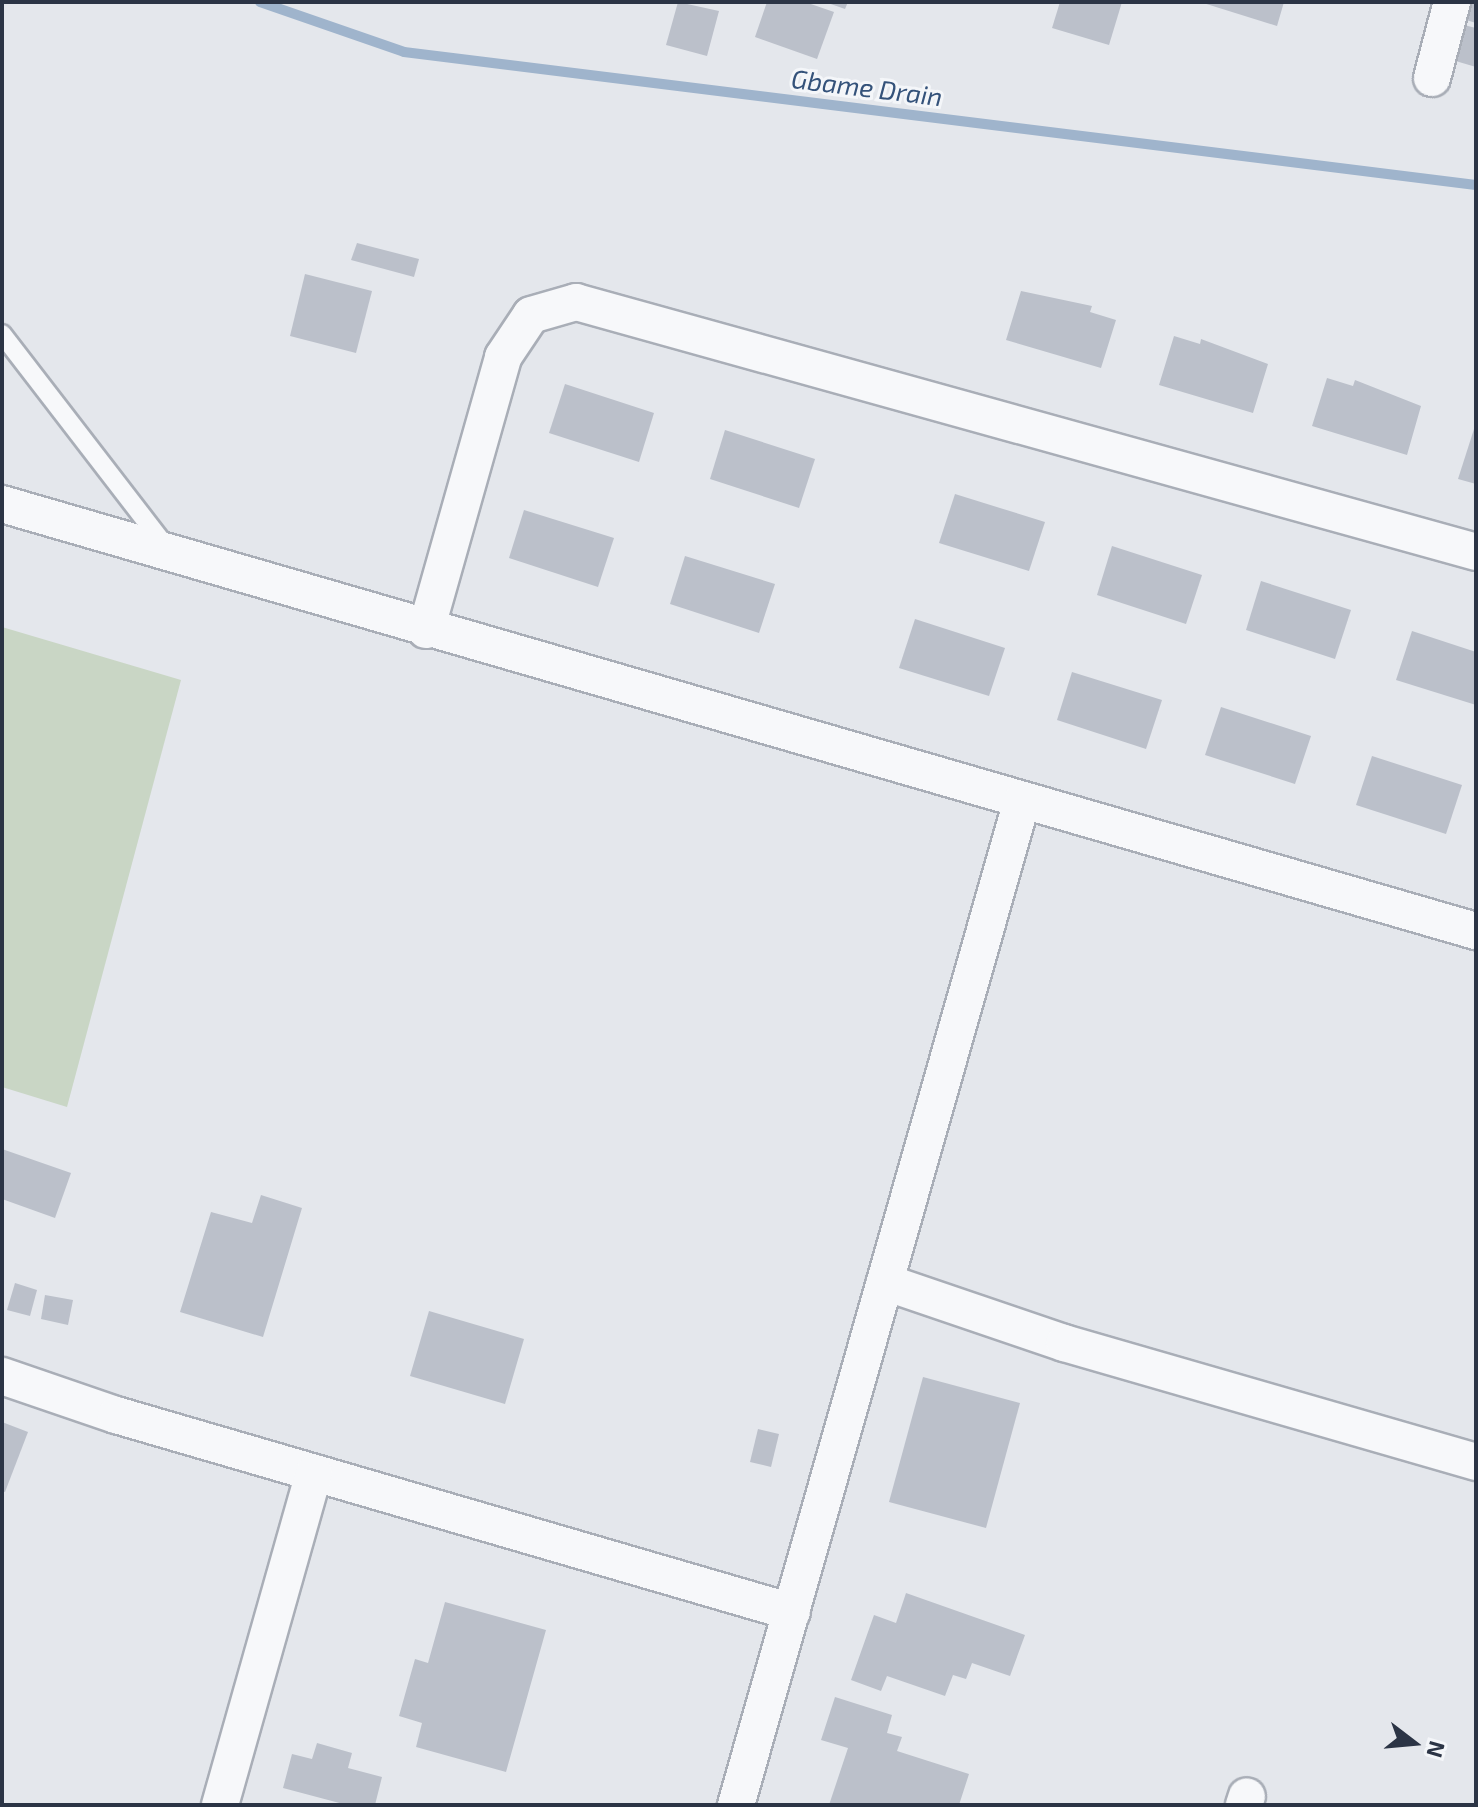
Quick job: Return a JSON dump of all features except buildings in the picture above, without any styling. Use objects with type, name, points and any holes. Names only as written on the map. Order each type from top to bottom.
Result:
[{"type":"street","points":[[1432,78],[1452,2]]},
{"type":"street","points":[[426,630],[503,357],[531,315],[576,302],[1476,552]]},
{"type":"street","points":[[2,504],[426,630],[1476,931]]},
{"type":"street","points":[[736,1805],[1022,800]]},
{"type":"street","points":[[885,1282],[1064,1343],[1476,1462]]},
{"type":"street","points":[[2,1376],[314,1473],[792,1612]]},
{"type":"street","points":[[220,1805],[314,1473]]},
{"type":"lane","points":[[2,334],[170,552]]},
{"type":"green space","points":[[2,627],[181,680],[67,1107],[2,1087]]},
{"type":"waterway","name":"Gbame Drain","points":[[260,2],[404,52],[1476,185]]}]
